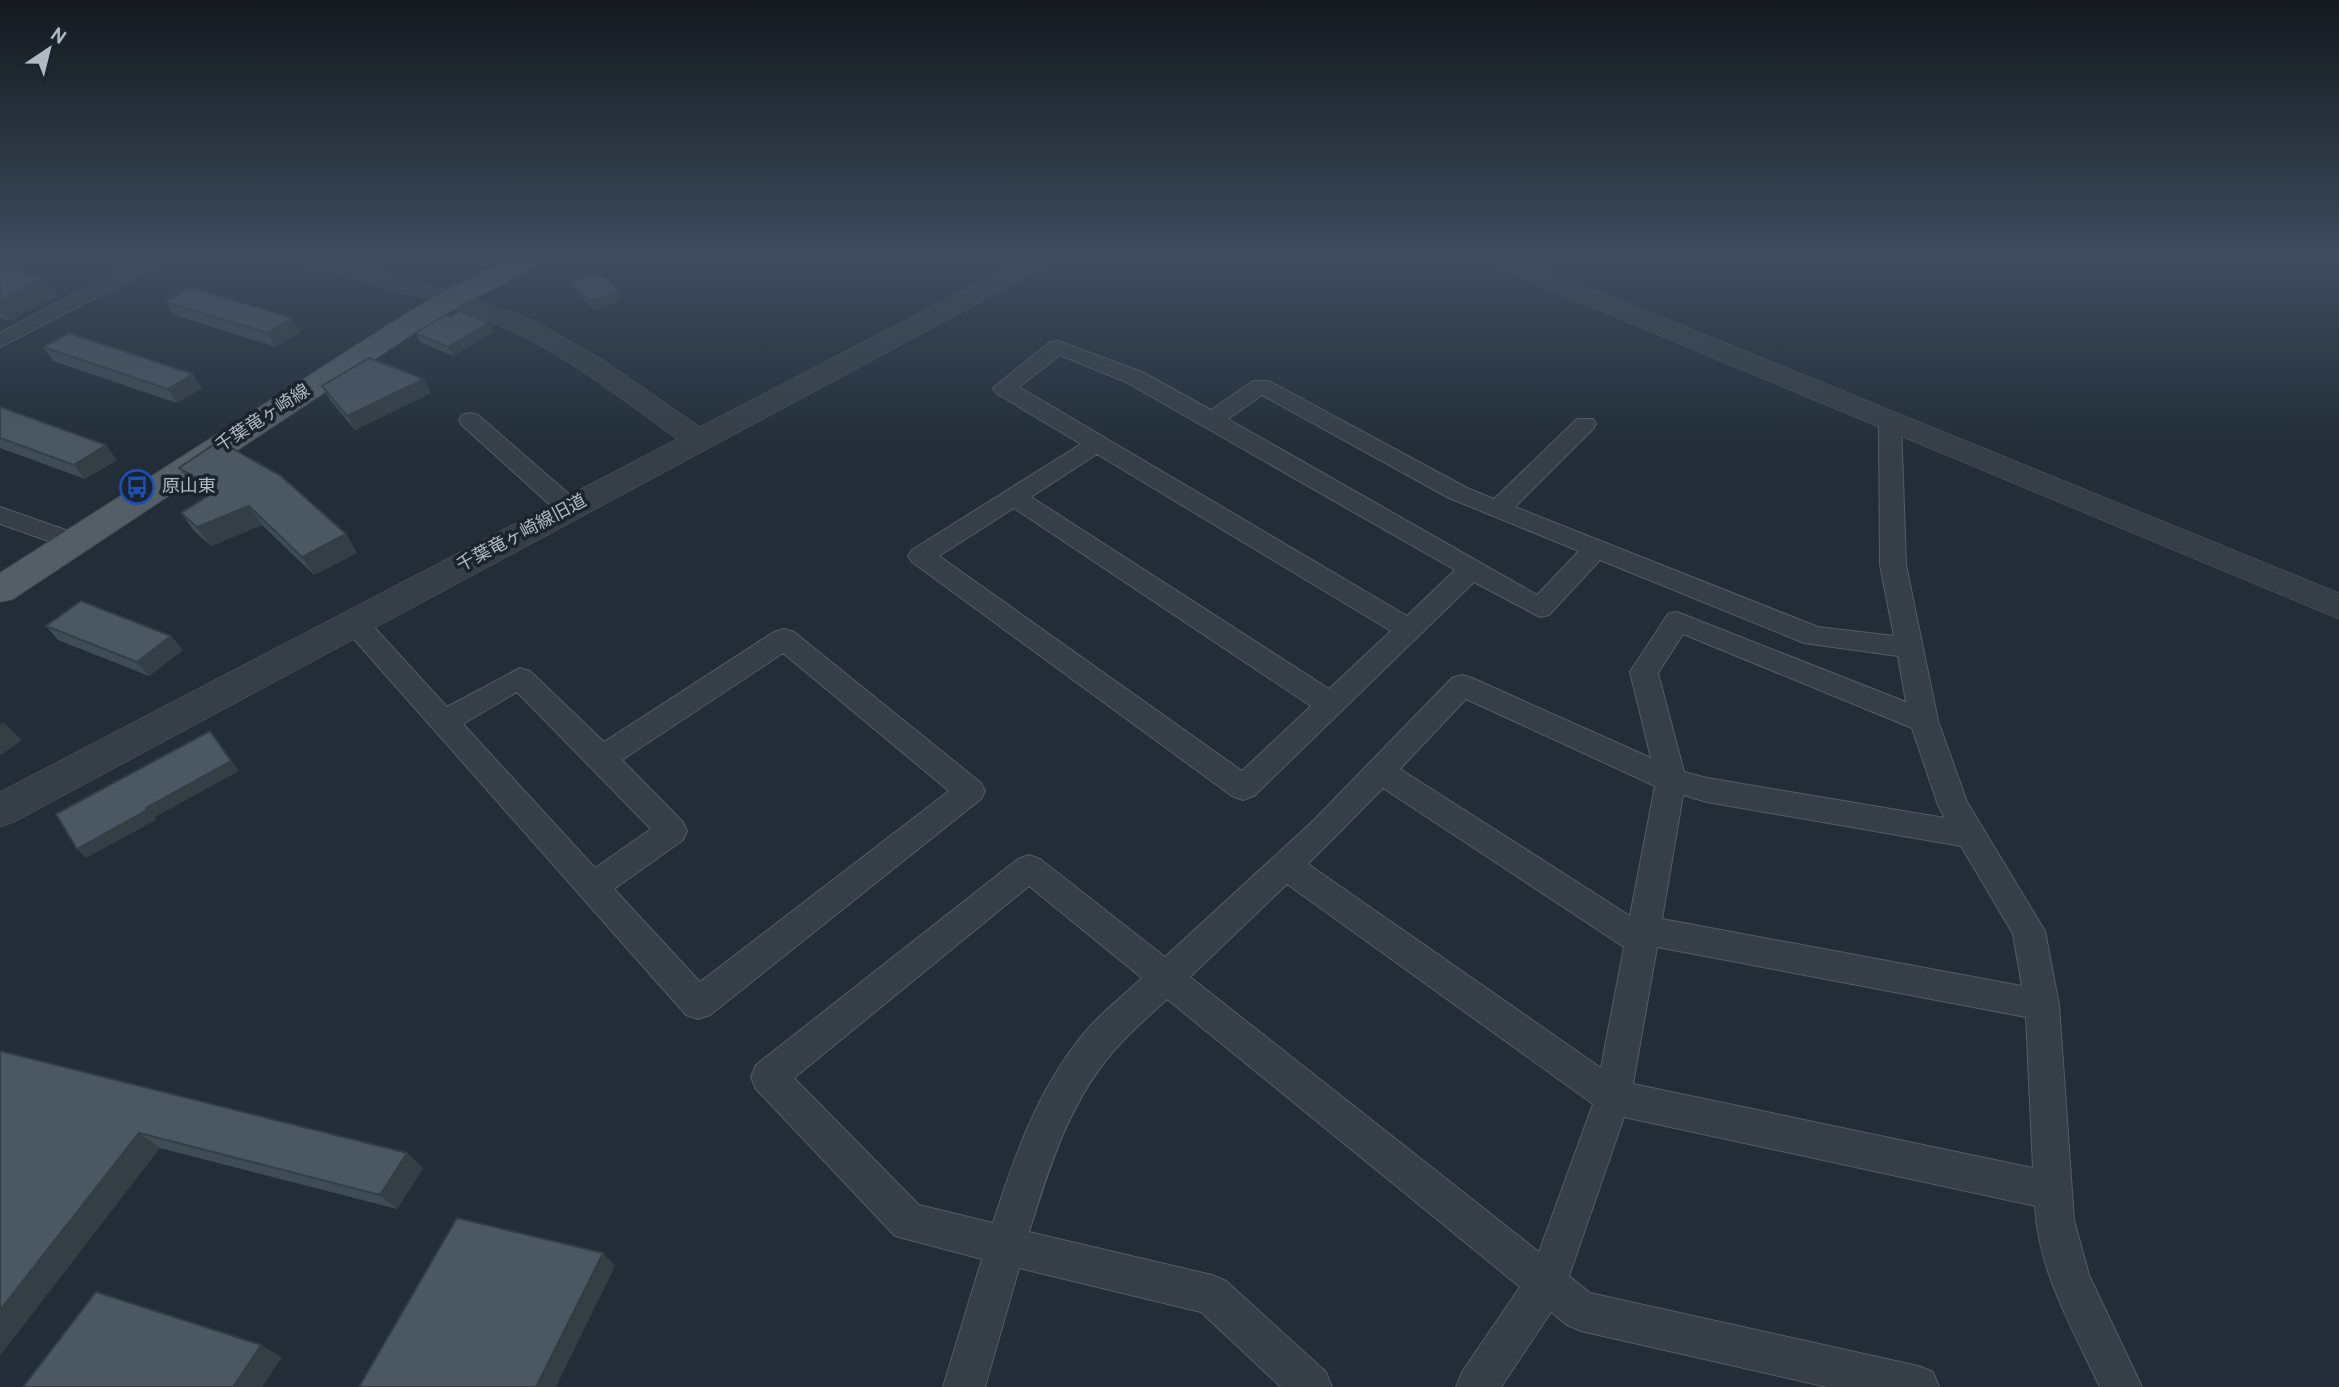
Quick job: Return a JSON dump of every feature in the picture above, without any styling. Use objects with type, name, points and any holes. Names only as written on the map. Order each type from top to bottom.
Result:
[{"type":"main road","name":"千葉竜ヶ崎線","points":[[0,590],[412,323]]},
{"type":"street","points":[[0,341],[35,323]]},
{"type":"street","points":[[512,323],[559,345],[700,441]]},
{"type":"street","name":"千葉竜ヶ崎線旧道","points":[[0,811],[922,323]]},
{"type":"street","points":[[1651,323],[2339,607]]},
{"type":"street","points":[[1409,629],[1004,388],[1058,347],[1135,377],[1540,608],[1597,548]]},
{"type":"street","points":[[1212,419],[1261,386],[1458,493],[1497,509],[1814,636],[1909,648]]},
{"type":"street","points":[[470,420],[569,508]]},
{"type":"street","points":[[1890,422],[1893,565],[1924,721],[1954,805],[2029,932],[2042,1006],[2055,1220],[2070,1279],[2121,1387]]},
{"type":"street","points":[[1497,509],[1585,424]]},
{"type":"street","points":[[1097,444],[922,556],[1243,788],[1472,569]]},
{"type":"street","points":[[1014,497],[1330,704]]},
{"type":"street","points":[[0,515],[75,542]]},
{"type":"street","points":[[1477,1387],[1547,1283],[1613,1097],[1671,780],[1644,672],[1677,621],[1924,721]]},
{"type":"street","points":[[354,622],[698,1004],[970,791],[784,639],[602,758]]},
{"type":"street","points":[[444,722],[520,678],[672,831],[593,886]]},
{"type":"street","points":[[964,1387],[1036,1146],[1060,1098],[1089,1053],[1166,977],[1324,830],[1462,685],[1671,780],[1707,790],[1971,835]]},
{"type":"street","points":[[1380,771],[1643,935],[2042,1006]]},
{"type":"street","points":[[1286,866],[1613,1097],[2053,1191]]},
{"type":"street","points":[[1311,1387],[1212,1295],[909,1222],[769,1077],[1029,868],[1581,1311],[1918,1387]]},
{"type":"building","points":[[233,323],[284,323],[267,333]]},
{"type":"building","points":[[433,323],[488,323],[448,347],[415,333]]},
{"type":"building","points":[[69,333],[193,374],[168,389],[43,347]]},
{"type":"building","points":[[369,358],[424,379],[347,416],[322,386]]},
{"type":"building","points":[[0,407],[106,445],[74,465],[0,438]]},
{"type":"building","points":[[219,441],[281,476],[346,534],[302,557],[249,506],[197,527],[181,513],[217,490],[179,468]]},
{"type":"building","points":[[81,601],[171,636],[137,662],[46,626]]},
{"type":"building","points":[[210,731],[231,761],[77,849],[56,814]]},
{"type":"building","points":[[0,1051],[407,1153],[380,1195],[139,1133],[0,1310]]},
{"type":"building","points":[[457,1218],[603,1253],[536,1387],[359,1387]]},
{"type":"building","points":[[96,1292],[261,1345],[233,1387],[23,1387]]},
{"type":"place","name":"原山東","points":[[137,487]]}]
